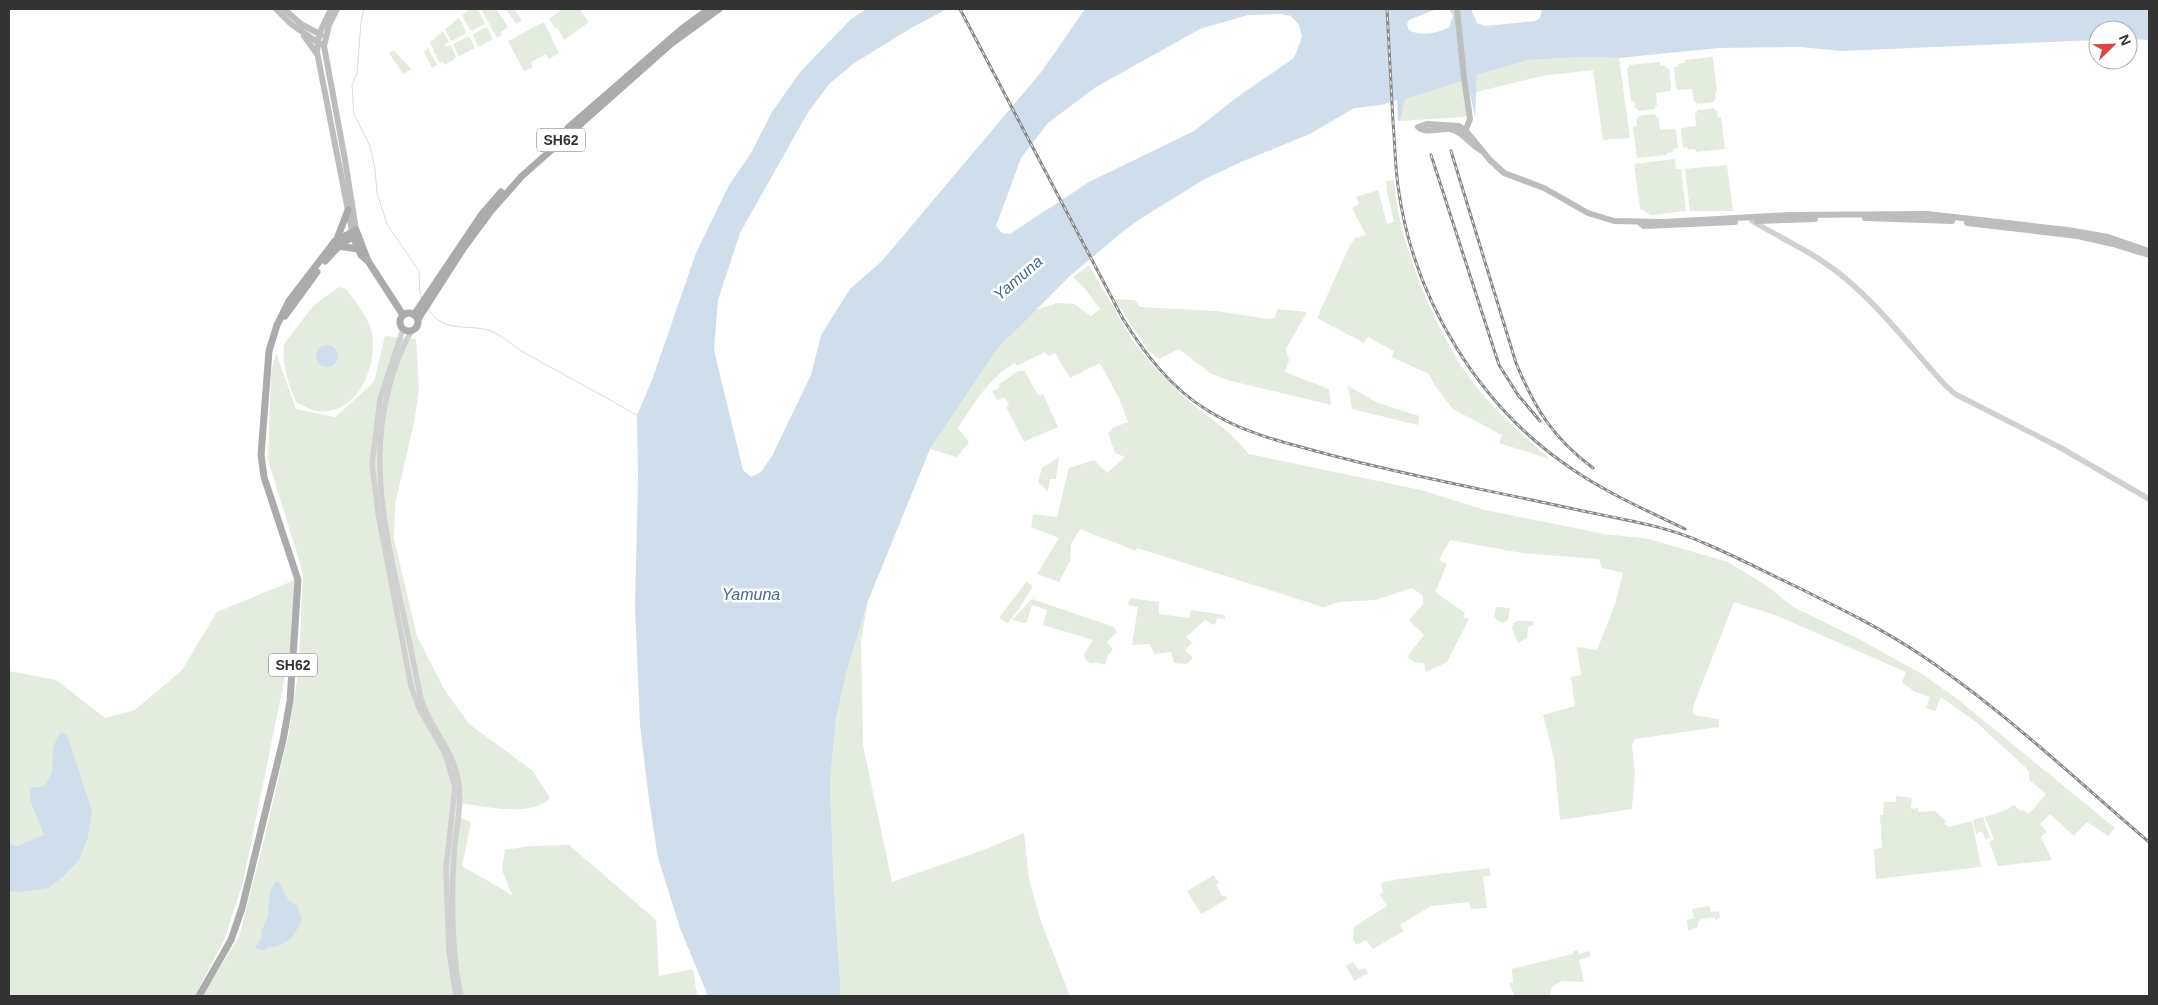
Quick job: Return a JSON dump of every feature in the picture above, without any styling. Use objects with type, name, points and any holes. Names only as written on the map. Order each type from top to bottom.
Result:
[{"type":"main road","points":[[276,9],[297,28],[320,44],[345,160],[354,233],[368,261]]},
{"type":"main road","points":[[284,9],[322,36]]},
{"type":"main road","points":[[331,9],[326,19],[318,56],[348,210],[358,249],[404,315]]},
{"type":"main road","points":[[322,36],[337,9]]},
{"type":"main road","name":"SH62","points":[[416,317],[482,214],[513,178],[683,28],[709,9]]},
{"type":"main road","name":"SH62","points":[[428,296],[491,211],[522,176],[672,43],[719,9]]},
{"type":"main road","points":[[1457,9],[1470,119],[1464,133]]},
{"type":"main road","points":[[306,26],[319,25],[326,19]]},
{"type":"main road","points":[[297,28],[318,56]]},
{"type":"main road","points":[[1443,127],[1464,133],[1473,146],[1482,151],[1504,173],[1544,188],[1588,213],[1614,222],[1640,223],[1790,214],[1927,214],[2068,230],[2108,238],[2149,251]]},
{"type":"main road","points":[[348,210],[337,243],[358,249]]},
{"type":"main road","points":[[1640,223],[1644,226],[1847,218],[1951,221],[2078,236],[2149,255]]},
{"type":"main road","name":"SH62","points":[[199,996],[231,940],[242,908],[247,881],[283,740],[290,701],[298,580],[264,477],[261,455],[267,365],[277,325],[337,243],[354,233]]},
{"type":"main road","points":[[409,313],[416,317],[418,325],[411,331],[403,328],[400,320],[404,315],[409,313]]},
{"type":"street","points":[[1752,221],[1824,263],[1845,278],[1881,314],[1945,386],[1955,394],[2061,448],[2149,499]]},
{"type":"street","points":[[403,328],[380,398],[374,438],[373,484],[412,686],[422,714],[444,753],[455,788],[446,868],[449,951],[456,996]]},
{"type":"street","points":[[411,331],[393,371],[386,396],[378,473],[383,513],[421,699],[425,710],[452,758],[459,784],[459,822],[453,869],[456,964],[461,996]]},
{"type":"shaded area","points":[[470,9],[478,9],[485,24],[471,31],[462,16]]},
{"type":"shaded area","points":[[481,9],[488,9],[490,11],[496,9],[508,27],[501,32],[502,35],[497,38]]},
{"type":"shaded area","points":[[506,9],[514,9],[522,20],[516,24]]},
{"type":"shaded area","points":[[563,9],[580,9],[589,22],[564,40],[557,27],[555,28],[549,19]]},
{"type":"shaded area","points":[[459,18],[466,31],[465,34],[451,41],[445,29]]},
{"type":"shaded area","points":[[544,22],[559,53],[549,59],[546,54],[531,62],[533,67],[524,71],[508,41]]},
{"type":"shaded area","points":[[487,27],[493,39],[478,47],[473,34]]},
{"type":"shaded area","points":[[443,31],[449,42],[445,44],[445,47],[451,45],[456,57],[444,65],[443,62],[440,63],[436,56],[438,55],[435,54],[430,42]]},
{"type":"shaded area","points":[[467,37],[470,38],[475,48],[459,56],[453,44]]},
{"type":"shaded area","points":[[428,48],[437,65],[432,68],[424,52]]},
{"type":"shaded area","points":[[394,50],[411,69],[403,74],[389,53]]},
{"type":"shaded area","points":[[1585,57],[1619,58],[1630,138],[1603,140],[1593,70],[1542,76],[1476,92],[1477,75],[1529,60]]},
{"type":"shaded area","points":[[1713,57],[1716,99],[1714,102],[1697,104],[1694,102],[1692,89],[1678,90],[1676,88],[1674,67],[1685,63],[1685,60]]},
{"type":"shaded area","points":[[1660,62],[1660,66],[1666,66],[1666,69],[1669,68],[1671,89],[1670,91],[1656,93],[1657,106],[1655,106],[1655,109],[1638,111],[1635,108],[1634,101],[1631,102],[1627,68],[1629,68],[1629,65]]},
{"type":"shaded area","points":[[1468,80],[1472,110],[1464,117],[1400,121],[1404,99]]},
{"type":"shaded area","points":[[1715,108],[1718,118],[1721,117],[1725,149],[1696,152],[1695,149],[1688,150],[1687,147],[1683,148],[1682,128],[1696,126],[1695,113],[1697,113],[1697,110]]},
{"type":"shaded area","points":[[1655,114],[1658,117],[1660,130],[1674,129],[1676,131],[1678,148],[1673,149],[1674,152],[1666,153],[1666,155],[1637,158],[1633,127],[1637,126],[1636,119],[1638,119],[1638,116]]},
{"type":"shaded area","points":[[1675,159],[1676,169],[1681,169],[1686,211],[1652,215],[1640,209],[1634,164]]},
{"type":"shaded area","points":[[1727,165],[1733,211],[1690,211],[1685,169]]},
{"type":"shaded area","points":[[1394,180],[1397,204],[1411,258],[1421,286],[1446,340],[1460,364],[1482,394],[1510,423],[1550,459],[1499,443],[1502,435],[1453,409],[1435,386],[1429,374],[1392,357],[1394,351],[1368,337],[1364,343],[1317,318],[1350,245],[1355,238],[1366,235],[1352,208],[1359,204],[1356,197],[1378,190],[1387,224],[1394,222],[1386,181]]},
{"type":"shaded area","points":[[1089,265],[1134,343],[1184,397],[1227,431],[1249,454],[1421,490],[1485,510],[1604,534],[1649,539],[1728,562],[1767,586],[1793,607],[1859,639],[1922,674],[1956,698],[2115,828],[2108,836],[2087,822],[2074,836],[2050,814],[2040,824],[2047,832],[2041,837],[2052,860],[1998,866],[1989,842],[1994,839],[1985,817],[2006,810],[2014,805],[2021,811],[2023,810],[2029,814],[2046,794],[2029,780],[2029,772],[2025,767],[1976,722],[1941,697],[1935,711],[1926,708],[1930,697],[1915,692],[1902,682],[1906,672],[1775,615],[1734,602],[1693,707],[1693,715],[1719,719],[1719,727],[1635,739],[1632,745],[1635,774],[1632,809],[1560,820],[1554,758],[1543,715],[1575,706],[1571,677],[1581,675],[1577,647],[1597,650],[1615,604],[1623,573],[1602,568],[1599,559],[1522,553],[1450,540],[1439,560],[1447,564],[1435,592],[1465,613],[1463,617],[1469,619],[1447,662],[1426,672],[1424,663],[1414,662],[1407,657],[1424,635],[1409,620],[1423,604],[1423,596],[1412,588],[1375,600],[1340,602],[1323,607],[1137,548],[1136,551],[1080,529],[1071,544],[1070,561],[1059,582],[1037,574],[1059,538],[1031,527],[1033,514],[1057,517],[1069,468],[1094,460],[1107,473],[1125,457],[1115,453],[1108,433],[1112,428],[1128,422],[1120,400],[1100,363],[1070,378],[1055,353],[1048,356],[1045,352],[1017,366],[1015,363],[990,383],[958,428],[969,442],[957,457],[930,449],[998,348],[1035,310],[1058,303],[1074,304],[1091,316],[1100,309],[1086,290],[1073,277]]},
{"type":"shaded area","points":[[339,287],[346,289],[363,312],[372,332],[373,351],[371,364],[360,389],[352,399],[331,411],[317,411],[296,402],[288,381],[283,351],[284,344],[314,305]]},
{"type":"shaded area","points":[[1114,299],[1135,300],[1140,307],[1216,311],[1268,319],[1275,318],[1277,309],[1307,312],[1286,349],[1289,360],[1285,372],[1329,389],[1331,405],[1227,380],[1210,373],[1179,349],[1159,359],[1148,350]]},
{"type":"shaded area","points":[[385,336],[416,339],[419,389],[414,423],[395,504],[394,539],[417,636],[444,689],[469,724],[533,771],[550,798],[531,808],[519,809],[459,803],[455,815],[471,822],[462,866],[512,895],[502,870],[505,850],[530,846],[569,845],[656,920],[659,976],[693,969],[697,996],[202,996],[239,937],[289,732],[299,667],[303,573],[268,460],[271,373],[276,353],[296,409],[335,417],[374,382]]},
{"type":"shaded area","points":[[1018,371],[1025,371],[1038,396],[1043,394],[1058,427],[1024,442],[1006,407],[1009,405],[1005,397],[997,400],[992,391],[999,388],[998,385]]},
{"type":"shaded area","points":[[1348,386],[1378,403],[1419,416],[1418,425],[1352,409]]},
{"type":"shaded area","points":[[1059,457],[1056,479],[1050,479],[1048,491],[1038,482],[1042,468]]},
{"type":"shaded area","points":[[295,580],[292,642],[243,882],[224,940],[195,996],[9,996],[9,671],[56,680],[105,718],[135,710],[182,670],[217,612]]},
{"type":"shaded area","points":[[1026,582],[1033,586],[1008,623],[999,618]]},
{"type":"shaded area","points":[[1130,598],[1159,602],[1159,614],[1190,618],[1191,610],[1225,615],[1225,619],[1217,618],[1216,623],[1213,625],[1205,620],[1186,637],[1192,643],[1185,650],[1193,658],[1187,664],[1174,663],[1171,652],[1154,654],[1150,644],[1132,645],[1138,607],[1128,605]]},
{"type":"shaded area","points":[[1032,599],[1114,627],[1117,632],[1107,642],[1113,650],[1108,655],[1105,665],[1096,662],[1090,663],[1086,660],[1084,654],[1093,640],[1043,625],[1047,610],[1032,605],[1026,623],[1012,620]]},
{"type":"shaded area","points":[[868,601],[861,641],[863,745],[892,882],[986,849],[1024,833],[1029,879],[1041,922],[1070,996],[841,996],[834,890],[830,782],[836,719],[846,674]]},
{"type":"shaded area","points":[[1496,607],[1510,608],[1508,620],[1503,623],[1497,620],[1494,616]]},
{"type":"shaded area","points":[[1533,621],[1534,625],[1528,627],[1527,638],[1518,643],[1512,629],[1513,623]]},
{"type":"shaded area","points":[[1896,796],[1912,798],[1911,809],[1918,808],[1918,812],[1935,811],[1946,821],[1944,824],[1949,827],[1972,821],[1981,867],[1876,879],[1874,849],[1882,848],[1880,815],[1883,815],[1884,802],[1896,802]]},
{"type":"shaded area","points":[[1983,817],[1990,838],[1986,840],[1982,831],[1976,834],[1973,820]]},
{"type":"shaded area","points":[[1489,868],[1491,875],[1483,877],[1487,908],[1471,909],[1469,902],[1431,906],[1400,925],[1404,931],[1373,949],[1366,940],[1356,945],[1353,939],[1354,927],[1387,906],[1379,894],[1383,893],[1381,883]]},
{"type":"shaded area","points":[[1214,875],[1219,883],[1216,884],[1222,896],[1226,896],[1227,899],[1201,914],[1187,891]]},
{"type":"shaded area","points":[[1709,906],[1711,912],[1719,911],[1720,917],[1716,920],[1714,917],[1701,919],[1698,922],[1698,927],[1688,931],[1687,920],[1694,918],[1692,909]]},
{"type":"shaded area","points":[[1577,950],[1579,954],[1590,951],[1591,956],[1579,960],[1584,982],[1562,981],[1552,987],[1550,996],[1515,996],[1509,984],[1513,982],[1512,969],[1573,954],[1573,951]]},
{"type":"shaded area","points":[[1353,962],[1359,970],[1365,968],[1368,973],[1354,981],[1346,966]]},
{"type":"water","name":"Yamuna","points":[[866,9],[947,9],[911,28],[853,64],[829,84],[807,114],[740,233],[718,300],[714,350],[743,470],[751,477],[761,472],[772,456],[811,375],[821,335],[850,289],[882,261],[1042,71],[1085,9],[1437,9],[1409,20],[1407,24],[1409,30],[1424,34],[1449,27],[1453,16],[1449,9],[1471,9],[1477,23],[1485,26],[1535,21],[1540,18],[1542,9],[2149,9],[2149,40],[2138,39],[2138,20],[2088,20],[2088,40],[1842,51],[1800,47],[1719,48],[1619,58],[1585,57],[1529,60],[1477,75],[1475,117],[1467,80],[1405,99],[1400,121],[1398,121],[1397,100],[1381,105],[1354,108],[1310,134],[1205,179],[1140,219],[1071,275],[998,348],[930,449],[868,601],[846,674],[836,719],[830,782],[834,890],[841,996],[708,996],[680,928],[658,858],[649,800],[640,725],[635,606],[638,480],[637,415],[652,380],[696,253],[729,185],[751,153],[772,112],[800,72],[851,19]],"holes":[[[1281,14],[1291,16],[1299,25],[1302,37],[1294,58],[1240,95],[1194,131],[1089,182],[1010,234],[1002,233],[996,226],[1021,158],[1048,123],[1096,87],[1200,29],[1248,15]]]},
{"type":"water","points":[[327,345],[335,348],[338,356],[335,364],[327,367],[319,364],[316,356],[319,348]]},
{"type":"water","points":[[61,732],[67,735],[92,811],[88,837],[79,860],[64,876],[48,888],[22,892],[9,891],[9,844],[17,846],[44,835],[30,800],[30,788],[45,786],[51,775],[53,751]]},
{"type":"water","points":[[276,881],[279,882],[289,901],[297,906],[302,919],[290,939],[280,945],[268,947],[264,951],[255,948],[262,936],[261,933],[268,915],[270,891]]},
{"type":"waterway","points":[[364,9],[361,22],[357,73],[352,85],[354,114],[370,146],[375,169],[377,193],[387,224],[419,271],[422,298]]},
{"type":"waterway","points":[[428,308],[434,317],[441,322],[458,327],[485,329],[497,334],[525,353],[638,416]]},
{"type":"railway","points":[[960,9],[1123,319],[1140,345],[1170,381],[1194,401],[1235,425],[1293,445],[1418,476],[1658,527],[1689,537],[1727,553],[1886,633],[1946,672],[2006,718],[2149,842]]},
{"type":"railway","points":[[1387,9],[1396,170],[1406,228],[1418,269],[1435,309],[1456,347],[1481,383],[1509,416],[1540,445],[1575,471],[1601,487],[1685,529]]},
{"type":"railway","points":[[1451,151],[1516,363],[1530,395],[1556,434],[1593,468]]},
{"type":"railway","points":[[1431,155],[1499,365],[1518,395],[1540,421]]}]
